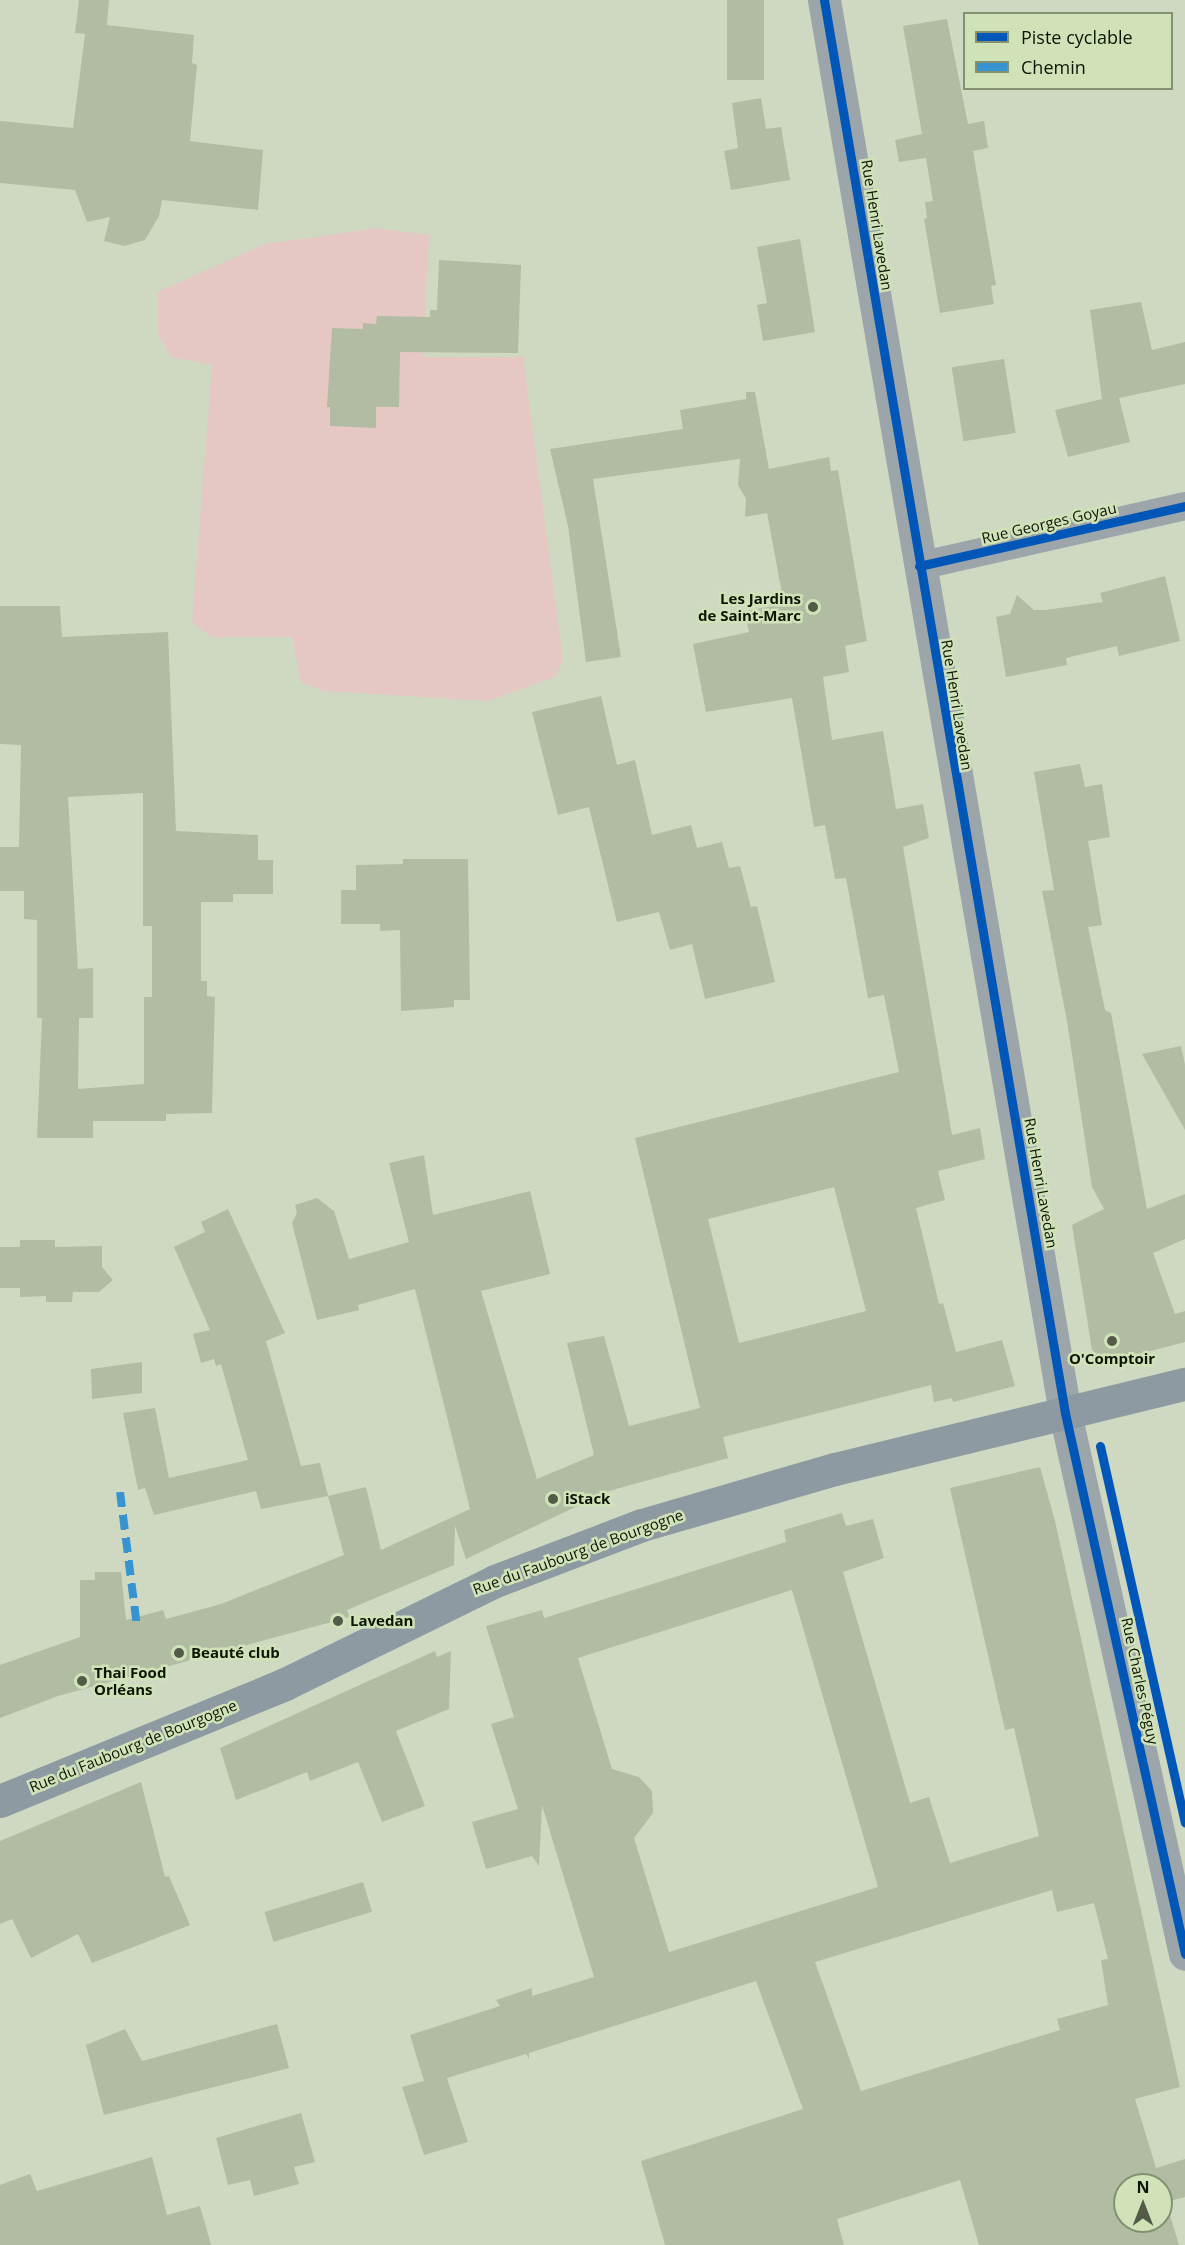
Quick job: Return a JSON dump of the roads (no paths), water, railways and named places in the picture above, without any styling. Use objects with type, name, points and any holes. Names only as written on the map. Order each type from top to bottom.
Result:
[{"type":"main road","name":"Rue du Faubourg de Bourgogne","points":[[0,1801],[285,1684],[495,1581],[642,1525],[835,1469],[1185,1384]]},
{"type":"street","name":"Rue Henri Lavedan","points":[[824,0],[1065,1413]]},
{"type":"street","name":"Rue Georges Goyau","points":[[919,566],[1185,506]]},
{"type":"street","name":"Rue Charles Péguy","points":[[1065,1413],[1185,1954]]},
{"type":"place","name":"Les Jardins de Saint-Marc","points":[[813,607]]},
{"type":"place","name":"O'Comptoir","points":[[1112,1341]]},
{"type":"place","name":"iStack","points":[[553,1499]]},
{"type":"place","name":"Lavedan","points":[[338,1621]]},
{"type":"place","name":"Beauté club","points":[[179,1653]]},
{"type":"place","name":"Thai Food Orléans","points":[[82,1681]]}]
